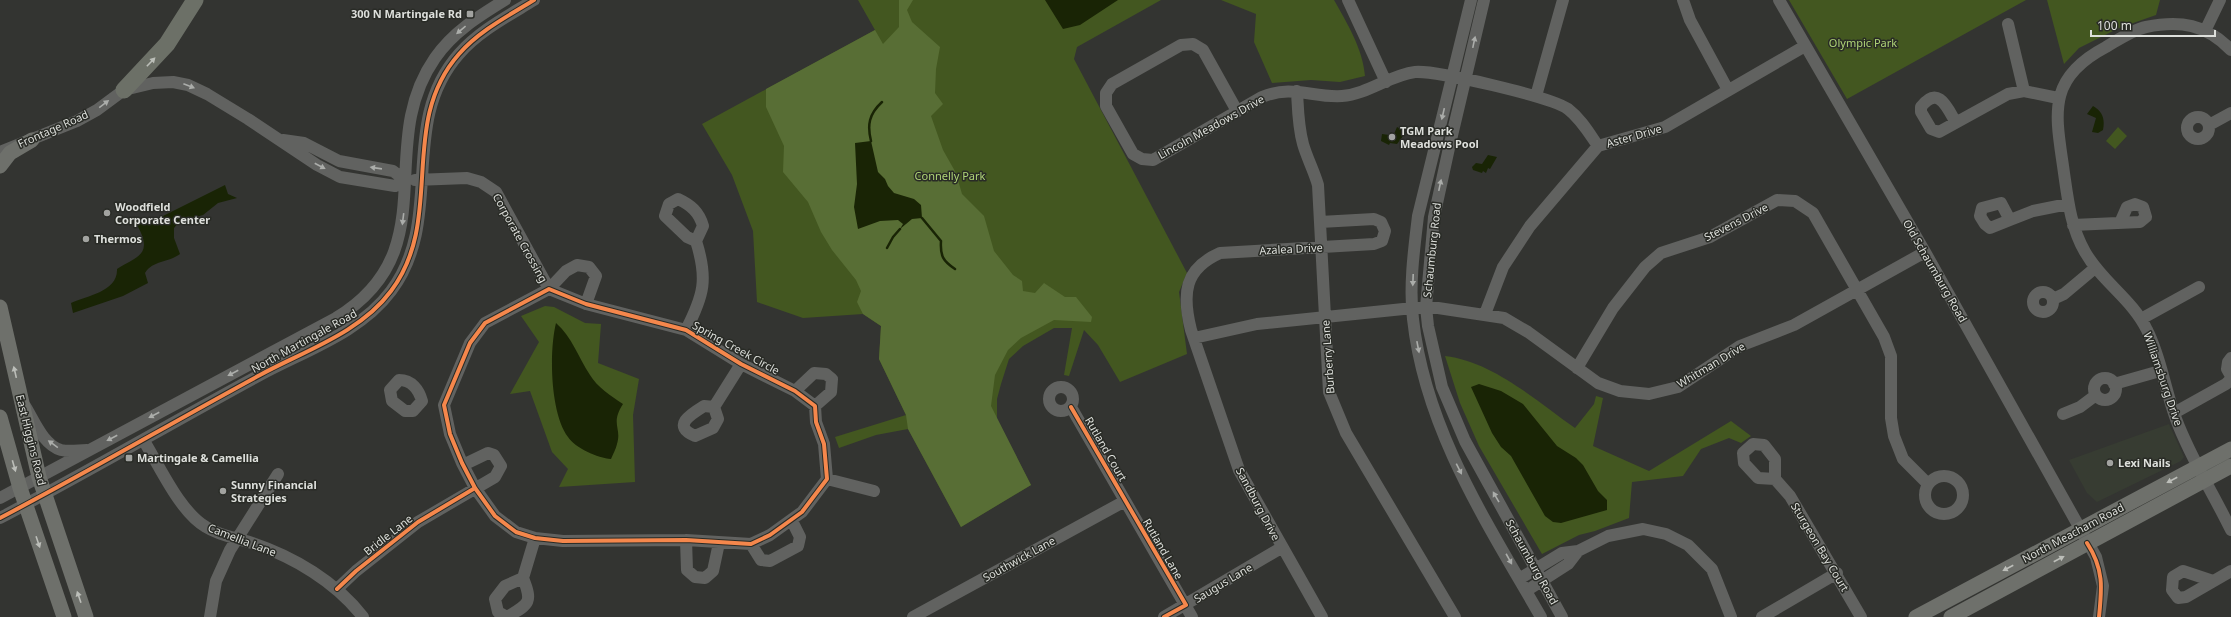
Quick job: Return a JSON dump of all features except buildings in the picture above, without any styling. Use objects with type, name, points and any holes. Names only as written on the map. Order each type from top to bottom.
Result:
[{"type":"highway","points":[[124,90],[167,44],[195,0]]},
{"type":"main road","points":[[0,166],[10,153],[32,140]]},
{"type":"main road","name":"East Higgins Road","points":[[0,307],[39,477],[86,617]]},
{"type":"main road","name":"East Higgins Road","points":[[0,417],[20,488],[64,617]]},
{"type":"main road","name":"North Meacham Road","points":[[1916,617],[2231,449]]},
{"type":"main road","name":"North Meacham Road","points":[[1950,617],[2231,466]]},
{"type":"street","name":"North Martingale Road","points":[[0,498],[336,318],[362,300],[380,281],[399,243],[404,217],[404,180],[411,117],[418,90],[435,58],[452,38],[468,24],[505,0]]},
{"type":"street","name":"North Martingale Road","points":[[0,518],[144,441],[261,374],[344,331],[374,310],[392,290],[408,260],[419,220],[428,111],[434,92],[459,53],[474,38],[534,0]]},
{"type":"street","points":[[1348,0],[1386,82]]},
{"type":"street","name":"Schaumburg Road","points":[[1471,0],[1451,76],[1418,216],[1414,251],[1413,318],[1423,372],[1440,428],[1458,468],[1541,617]]},
{"type":"street","name":"Schaumburg Road","points":[[1484,0],[1434,217],[1426,307],[1435,360],[1453,415],[1481,472],[1543,580],[1562,617]]},
{"type":"street","points":[[1536,96],[1563,0]]},
{"type":"street","points":[[1683,0],[1690,20],[1728,90]]},
{"type":"street","name":"Old Schaumburg Road","points":[[1779,0],[1925,252],[2079,530],[2096,557],[2103,586],[2099,617]]},
{"type":"street","points":[[2206,29],[2220,0]]},
{"type":"street","points":[[2008,24],[2024,91]]},
{"type":"street","points":[[1956,121],[2008,94],[2024,91],[2058,98],[2068,76],[2080,62],[2140,28],[2157,25],[2193,26],[2206,29],[2231,50]]},
{"type":"street","name":"Lincoln Meadows Drive","points":[[1237,111],[1203,50],[1193,44],[1181,45],[1112,84],[1106,93],[1106,106],[1133,154],[1142,159],[1153,160],[1237,111],[1276,91],[1297,91],[1341,96],[1355,94],[1413,72],[1432,72],[1536,96],[1566,108],[1583,123],[1598,146]]},
{"type":"street","name":"Aster Drive","points":[[1485,314],[1503,267],[1530,226],[1598,146],[1665,127],[1805,46]]},
{"type":"street","points":[[124,90],[173,82],[188,85],[248,118],[317,165],[340,177],[395,186],[404,180]]},
{"type":"street","name":"Frontage Road","points":[[0,152],[77,121],[97,110],[124,90]]},
{"type":"street","name":"Burberry Lane","points":[[1297,91],[1298,124],[1303,146],[1313,166],[1318,185],[1329,392],[1346,433],[1455,617]]},
{"type":"street","name":"Williamsburg Drive","points":[[2058,98],[2057,122],[2072,226],[2095,268],[2125,297],[2141,319],[2148,332],[2174,413],[2185,440],[2231,530]]},
{"type":"street","points":[[2209,125],[2231,113]]},
{"type":"street","name":"Corporate Crossing","points":[[404,180],[467,178],[481,182],[496,192],[548,289]]},
{"type":"street","name":"Stevens Drive","points":[[1577,368],[1613,308],[1645,267],[1661,253],[1710,237],[1777,200],[1795,201],[1813,213],[1884,336],[1891,356],[1891,418],[1894,436],[1903,459],[1928,484]]},
{"type":"street","points":[[2010,220],[2033,211],[2068,204]]},
{"type":"street","name":"Azalea Drive","points":[[1194,338],[1187,312],[1186,294],[1190,278],[1207,259],[1220,253],[1374,244],[1382,241],[1385,231],[1381,222],[1374,219],[1320,222]]},
{"type":"street","points":[[2072,226],[2120,223]]},
{"type":"street","points":[[686,330],[702,296],[702,270],[696,241]]},
{"type":"street","name":"Whitman Drive","points":[[1194,338],[1257,324],[1413,308],[1426,307],[1485,314],[1504,318],[1528,332],[1598,383],[1620,391],[1649,394],[1678,387],[1740,346],[1794,326],[1925,252]]},
{"type":"street","points":[[586,304],[596,276],[589,267],[577,264],[566,271],[548,289],[485,323],[470,344],[444,404],[450,434],[463,465],[475,488],[495,516],[516,532],[536,538],[563,541],[686,540],[752,544],[770,535],[802,512],[827,479],[824,444],[816,422],[815,406],[831,392],[832,379],[826,374],[814,373],[795,391]]},
{"type":"street","points":[[2053,299],[2064,294],[2095,268]]},
{"type":"street","points":[[2141,319],[2199,287]]},
{"type":"street","name":"Spring Creek Circle","points":[[548,289],[586,304],[686,330],[741,364],[795,391],[815,406]]},
{"type":"street","name":"Sandburg Drive","points":[[1194,338],[1239,470],[1281,548],[1322,617]]},
{"type":"street","points":[[2231,358],[2228,362],[2227,369],[2231,376]]},
{"type":"street","points":[[714,407],[741,364]]},
{"type":"street","points":[[2063,414],[2080,407],[2096,395],[2105,400],[2112,397],[2115,391],[2114,384],[2160,370]]},
{"type":"street","points":[[2174,413],[2226,384],[2231,379]]},
{"type":"street","points":[[21,398],[40,431],[52,445],[61,450],[90,450]]},
{"type":"street","points":[[422,401],[444,404]]},
{"type":"street","name":"Rutland Court","points":[[1071,407],[1125,501]]},
{"type":"street","name":"Camellia Lane","points":[[144,441],[174,492],[195,519],[206,527],[278,554],[337,589],[363,617]]},
{"type":"street","name":"Bridle Lane","points":[[337,589],[356,571],[418,522],[495,477],[501,466],[499,460],[494,455],[488,453],[463,465]]},
{"type":"street","points":[[210,617],[216,581],[236,539],[278,474]]},
{"type":"street","points":[[827,479],[874,491]]},
{"type":"street","name":"Sturgeon Bay Court","points":[[1775,479],[1790,496],[1837,573],[1861,617]]},
{"type":"street","name":"Rutland Lane","points":[[1125,501],[1192,617]]},
{"type":"street","name":"Southwick Lane","points":[[913,617],[1125,501]]},
{"type":"street","points":[[752,544],[761,560],[770,561],[798,546],[800,537],[792,520]]},
{"type":"street","points":[[1519,579],[1562,553],[1578,551],[1608,536],[1643,529],[1666,534],[1688,545],[1712,569],[1731,617]]},
{"type":"street","points":[[522,578],[536,538]]},
{"type":"street","points":[[686,540],[687,570],[695,577],[706,578],[713,571],[719,543]]},
{"type":"street","name":"Saugus Lane","points":[[1164,617],[1281,548]]},
{"type":"street","points":[[1526,591],[1568,564],[1578,551]]},
{"type":"street","points":[[2213,581],[2231,570]]},
{"type":"street","points":[[1762,617],[1837,573]]},
{"type":"shaded area","points":[[1045,0],[1118,0],[1080,25],[1063,29]]},
{"type":"shaded area","points":[[2093,106],[2101,113],[2104,122],[2103,130],[2098,133],[2092,132],[2096,118],[2087,114]]},
{"type":"shaded area","name":"TGM Park Meadows Pool","points":[[1397,127],[1406,132],[1397,144],[1390,143],[1389,145],[1381,141],[1382,134],[1389,135],[1391,132],[1394,134]]},
{"type":"shaded area","points":[[871,141],[878,172],[885,179],[888,186],[894,193],[914,199],[921,205],[922,218],[912,219],[900,229],[903,224],[898,220],[880,221],[858,229],[854,207],[857,184],[855,143]]},
{"type":"shaded area","points":[[1488,155],[1497,157],[1486,173],[1483,171],[1482,173],[1473,170],[1472,167],[1476,163],[1482,164]]},
{"type":"shaded area","points":[[225,185],[228,194],[237,198],[218,203],[203,215],[179,222],[174,228],[174,238],[180,254],[148,269],[145,273],[148,283],[123,296],[73,313],[71,303],[107,288],[116,277],[117,269],[141,253],[144,243],[137,225],[161,217]]},
{"type":"shaded area","points":[[556,323],[571,341],[596,383],[623,404],[617,416],[618,439],[611,459],[581,449],[571,441],[562,426],[554,398],[552,365],[552,349]]},
{"type":"shaded area","points":[[1479,384],[1501,391],[1523,404],[1557,446],[1576,458],[1583,465],[1598,491],[1607,500],[1607,510],[1561,523],[1553,522],[1545,516],[1511,456],[1501,447],[1492,433],[1471,387]]},
{"type":"shaded area","points":[[2169,424],[2184,457],[2181,461],[2097,502],[2087,493],[2069,460]]},
{"type":"green space","name":"Connelly Park","points":[[858,0],[1161,0],[1077,47],[1074,59],[1187,273],[1179,292],[1187,354],[1120,382],[1098,345],[1084,330],[1069,376],[1064,375],[1072,328],[1054,328],[1023,346],[1009,359],[997,399],[997,419],[1031,485],[961,527],[908,429],[876,435],[839,448],[835,437],[906,415],[879,359],[881,326],[863,314],[803,318],[757,302],[753,231],[732,175],[702,124],[875,30]]},
{"type":"green space","points":[[899,0],[913,0],[907,10],[912,22],[940,47],[936,69],[935,93],[943,104],[931,116],[943,150],[956,173],[962,194],[984,216],[994,251],[1013,275],[1022,281],[1023,291],[1035,293],[1044,283],[1065,297],[1076,297],[1092,317],[1091,322],[1054,320],[1021,338],[1008,350],[995,375],[991,406],[1031,485],[961,527],[908,429],[906,415],[879,359],[881,326],[863,314],[857,302],[861,291],[856,280],[832,250],[821,232],[808,202],[783,172],[784,146],[766,107],[766,89],[875,30],[883,44],[899,27]]},
{"type":"green space","points":[[1221,0],[1334,0],[1358,46],[1364,66],[1365,76],[1340,82],[1311,80],[1272,83],[1254,42],[1256,14]]},
{"type":"green space","name":"Olympic Park","points":[[1789,0],[2026,0],[1847,99]]},
{"type":"green space","points":[[2047,0],[2160,0],[2156,15],[2119,28],[2079,48],[2064,64]]},
{"type":"green space","points":[[2118,127],[2127,136],[2115,149],[2106,141]]},
{"type":"green space","points":[[545,306],[554,307],[585,323],[601,324],[598,363],[639,379],[633,415],[635,482],[559,487],[568,469],[552,452],[530,391],[510,394],[539,342],[521,316]]},
{"type":"green space","points":[[1445,356],[1463,360],[1497,374],[1530,395],[1575,428],[1594,404],[1596,396],[1603,398],[1593,446],[1649,471],[1731,421],[1751,436],[1741,443],[1729,438],[1701,449],[1683,476],[1632,482],[1629,518],[1595,531],[1579,535],[1542,554],[1479,446],[1460,403]]},
{"type":"waterway","points":[[871,141],[869,130],[870,120],[874,111],[882,102]]},
{"type":"waterway","points":[[922,218],[941,241],[943,258],[955,269]]},
{"type":"waterway","points":[[887,248],[893,237],[900,229]]},
{"type":"cycle path","points":[[0,518],[260,375],[348,330],[378,306],[391,291],[407,263],[416,233],[425,141],[430,110],[441,81],[459,54],[476,38],[494,24],[534,0]]},
{"type":"cycle path","points":[[549,289],[586,304],[686,330],[741,364],[795,391],[815,406],[816,422],[824,444],[827,479],[802,512],[770,535],[751,544],[686,540],[563,541],[535,538],[516,532],[495,516],[475,488],[462,463],[450,434],[444,405],[470,343],[485,323],[549,289]]},
{"type":"cycle path","points":[[1071,407],[1186,605],[1164,617]]},
{"type":"cycle path","points":[[337,589],[356,571],[418,522],[475,488]]},
{"type":"cycle path","points":[[2087,543],[2093,552],[2099,570],[2101,588],[2099,617]]},
{"type":"place","name":"300 N Martingale Rd","points":[[470,14]]},
{"type":"place","name":"TGM Park Meadows Pool","points":[[1392,137]]},
{"type":"place","name":"Woodfield Corporate Center","points":[[107,213]]},
{"type":"place","name":"Thermos","points":[[86,239]]},
{"type":"place","name":"Martingale & Camellia","points":[[129,458]]},
{"type":"place","name":"Lexi Nails","points":[[2110,463]]},
{"type":"place","name":"Sunny Financial Strategies","points":[[223,491]]}]
